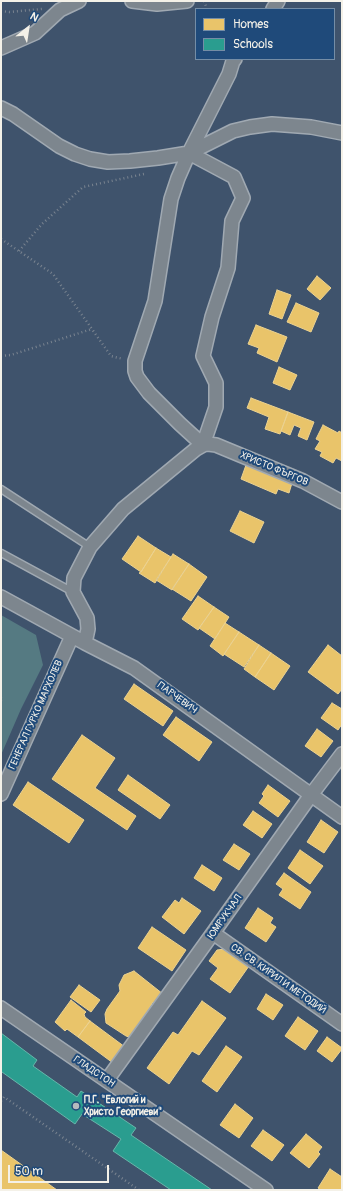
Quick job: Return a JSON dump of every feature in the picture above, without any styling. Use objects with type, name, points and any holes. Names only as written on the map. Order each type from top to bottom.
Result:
[{"type":"street","points":[[1,48],[35,33],[60,10],[79,1]]},
{"type":"street","points":[[132,1],[157,4],[187,1]]},
{"type":"street","points":[[203,445],[149,393],[137,377],[135,371],[135,361],[155,301],[171,199],[189,153],[229,74],[234,60]]},
{"type":"street","points":[[1,108],[13,114],[59,146],[90,159],[108,162],[158,158],[189,153],[233,131],[272,124],[311,127],[342,133]]},
{"type":"street","points":[[85,643],[88,629],[87,618],[73,592],[74,578],[90,547],[123,508],[203,445],[216,408],[216,383],[203,356],[212,317],[228,268],[232,221],[243,198],[234,177],[189,153]]},
{"type":"street","name":"ХРИСТО ФЪРГОВ","points":[[203,445],[216,445],[296,478],[342,502]]},
{"type":"street","name":"ПАРЧЕВИЧ","points":[[1,597],[134,668],[342,817]]},
{"type":"street","name":"ГЕНЕРАЛ ГУРКО МАРХОЛЕВ","points":[[1,794],[72,636]]},
{"type":"street","name":"ЮМРУКЧАЛ","points":[[107,1080],[342,754]]},
{"type":"street","name":"СВ. СВ. КИРИЛ И МЕТОДИЙ","points":[[213,933],[342,1024]]},
{"type":"street","name":"ГЛАДСТОН","points":[[1,1008],[266,1190]]},
{"type":"lane","points":[[1,489],[90,547]]},
{"type":"lane","points":[[1,554],[73,592]]},
{"type":"path","points":[[1,11],[9,12],[39,9],[60,10]]},
{"type":"path","points":[[19,251],[42,224],[84,187],[149,173]]},
{"type":"path","points":[[1,239],[53,274],[111,356],[135,361]]},
{"type":"path","points":[[1,356],[11,355],[92,329]]},
{"type":"path","points":[[1,1101],[4,1097],[139,1190]]},
{"type":"green space","points":[[1,615],[36,635],[43,665],[21,709],[1,755]]},
{"type":"building: Homes","points":[[317,276],[331,288],[320,300],[307,289]]},
{"type":"building: Homes","points":[[277,290],[291,295],[282,319],[269,314]]},
{"type":"building: Homes","points":[[296,303],[319,313],[311,332],[287,322]]},
{"type":"building: Homes","points":[[256,325],[287,337],[277,362],[257,353],[259,348],[248,344]]},
{"type":"building: Homes","points":[[279,367],[297,375],[290,390],[273,383]]},
{"type":"building: Homes","points":[[251,398],[288,412],[280,434],[265,429],[269,417],[247,408]]},
{"type":"building: Homes","points":[[288,412],[314,422],[307,440],[298,436],[301,428],[294,425],[290,435],[281,431]]},
{"type":"building: Homes","points":[[323,425],[338,433],[339,431],[342,433],[342,461],[336,458],[333,463],[320,456],[322,452],[315,449],[320,441],[316,439]]},
{"type":"building: Homes","points":[[246,465],[292,483],[289,493],[278,489],[276,494],[241,479]]},
{"type":"building: Homes","points":[[240,511],[264,522],[254,543],[230,531]]},
{"type":"building: Homes","points":[[138,536],[156,548],[141,572],[122,559]]},
{"type":"building: Homes","points":[[156,548],[171,557],[155,583],[139,573]]},
{"type":"building: Homes","points":[[173,554],[189,564],[172,590],[156,580]]},
{"type":"building: Homes","points":[[189,564],[207,577],[191,601],[172,589]]},
{"type":"building: Homes","points":[[198,596],[214,607],[198,630],[182,619]]},
{"type":"building: Homes","points":[[214,607],[229,617],[215,639],[199,628]]},
{"type":"building: Homes","points":[[225,623],[239,632],[223,656],[210,646]]},
{"type":"building: Homes","points":[[239,632],[259,645],[244,667],[224,654]]},
{"type":"building: Homes","points":[[259,645],[271,653],[255,677],[244,669]]},
{"type":"building: Homes","points":[[328,645],[342,656],[342,689],[338,694],[308,672]]},
{"type":"building: Homes","points":[[271,653],[290,666],[274,690],[255,677]]},
{"type":"building: Homes","points":[[134,684],[173,711],[163,726],[124,699]]},
{"type":"building: Homes","points":[[332,703],[342,709],[342,724],[338,730],[321,718]]},
{"type":"building: Homes","points":[[176,717],[212,742],[199,761],[163,735]]},
{"type":"building: Homes","points":[[317,729],[333,741],[321,757],[305,746]]},
{"type":"building: Homes","points":[[82,735],[115,758],[95,788],[136,816],[127,830],[52,779]]},
{"type":"building: Homes","points":[[128,775],[170,805],[160,819],[118,790]]},
{"type":"building: Homes","points":[[28,782],[84,820],[69,843],[13,805]]},
{"type":"building: Homes","points":[[268,785],[290,801],[278,817],[259,803],[264,796],[262,794]]},
{"type":"building: Homes","points":[[253,811],[272,824],[262,838],[243,825]]},
{"type":"building: Homes","points":[[321,820],[338,832],[324,853],[307,842]]},
{"type":"building: Homes","points":[[234,844],[250,854],[239,870],[223,860]]},
{"type":"building: Homes","points":[[300,850],[323,866],[310,884],[288,868]]},
{"type":"building: Homes","points":[[202,865],[222,878],[214,891],[194,878]]},
{"type":"building: Homes","points":[[284,873],[311,892],[300,909],[279,895],[283,889],[276,884]]},
{"type":"building: Homes","points":[[182,898],[201,911],[184,934],[162,917],[175,900],[179,903]]},
{"type":"building: Homes","points":[[258,908],[273,918],[270,923],[276,927],[266,942],[245,928]]},
{"type":"building: Homes","points":[[152,927],[186,950],[172,971],[138,948]]},
{"type":"building: Homes","points":[[225,949],[249,966],[230,993],[210,979],[218,968],[209,961],[217,950]]},
{"type":"building: Homes","points":[[134,971],[163,994],[156,1005],[153,1002],[141,1022],[144,1024],[132,1038],[126,1036],[106,1023],[105,1014],[120,991],[119,985],[124,975]]},
{"type":"building: Homes","points":[[79,985],[100,1000],[91,1012],[70,997]]},
{"type":"building: Homes","points":[[266,994],[283,1005],[273,1020],[257,1009]]},
{"type":"building: Homes","points":[[71,1000],[86,1012],[84,1014],[85,1017],[90,1021],[78,1037],[67,1029],[65,1031],[55,1022]]},
{"type":"building: Homes","points":[[202,1001],[226,1018],[199,1055],[192,1051],[169,1084],[147,1068],[173,1032],[178,1035]]},
{"type":"building: Homes","points":[[298,1017],[318,1031],[305,1050],[285,1036]]},
{"type":"building: Homes","points":[[90,1021],[125,1047],[113,1063],[78,1037]]},
{"type":"building: Homes","points":[[327,1037],[342,1048],[332,1062],[317,1051]]},
{"type":"building: Homes","points":[[226,1046],[242,1057],[217,1092],[202,1081]]},
{"type":"building: Homes","points":[[235,1104],[253,1118],[239,1138],[220,1125]]},
{"type":"building: Homes","points":[[263,1130],[284,1145],[272,1161],[251,1146]]},
{"type":"building: Homes","points":[[306,1134],[322,1147],[318,1152],[320,1154],[309,1168],[290,1153]]},
{"type":"building: Homes","points":[[1,1150],[57,1190],[1,1190]]},
{"type":"building: Homes","points":[[330,1169],[342,1177],[342,1190],[321,1190],[318,1188]]},
{"type":"building: Schools","name":"П.Г. \"Евлогий и Христо Георгиеви\"","points":[[1,1033],[37,1060],[33,1066],[77,1097],[81,1091],[136,1128],[131,1135],[212,1190],[171,1190],[113,1151],[121,1139],[82,1114],[75,1124],[2,1072],[1,1074]]},
{"type":"place","name":"П.Г. \"Евлогий и Христо Георгиеви\"","points":[[76,1106]]}]
